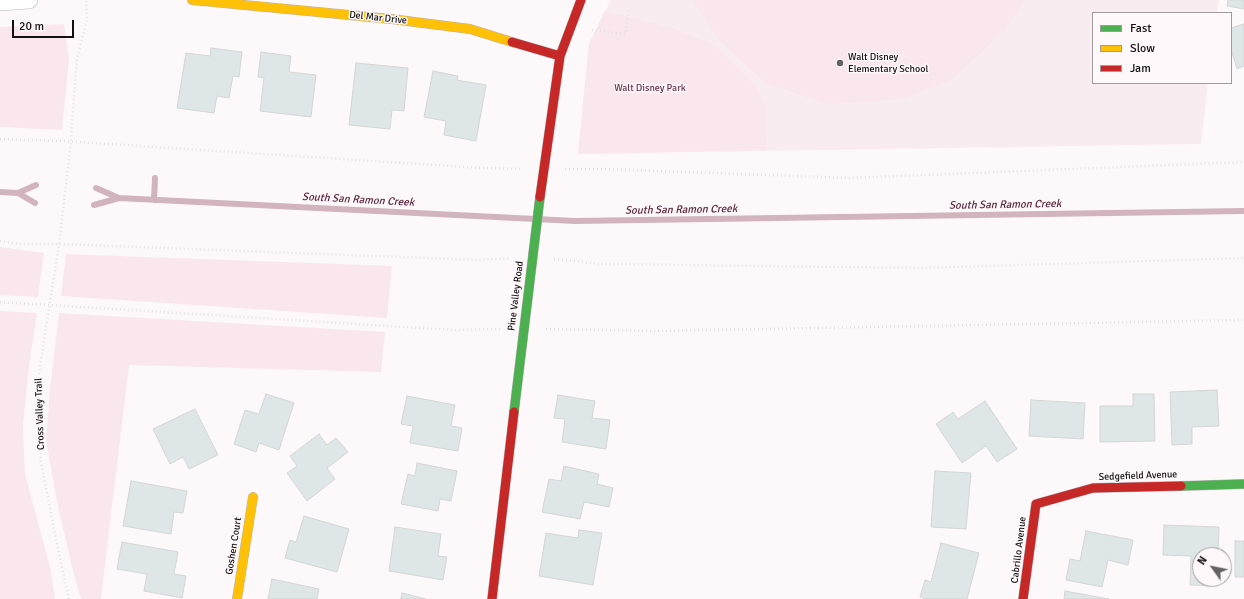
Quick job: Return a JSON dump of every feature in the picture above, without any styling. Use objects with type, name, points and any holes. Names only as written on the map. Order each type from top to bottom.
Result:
[{"type":"street","points":[[0,2],[29,0]]},
{"type":"street","name":"Del Mar Drive","points":[[192,0],[391,20],[470,30],[560,56]]},
{"type":"street","name":"Pine Valley Road","points":[[492,599],[543,169],[560,56],[581,0]]},
{"type":"street","name":"Sedgefield Avenue","points":[[1036,504],[1093,488],[1244,484]]},
{"type":"street","name":"Goshen Court","points":[[237,599],[253,497]]},
{"type":"street","name":"Cabrillo Avenue","points":[[1023,599],[1036,504]]},
{"type":"path","name":"Cross Valley Trail","points":[[69,599],[41,462],[37,385],[59,244],[71,142],[77,58],[87,20],[86,0]]},
{"type":"path","points":[[589,30],[625,34],[629,9]]},
{"type":"path","points":[[0,139],[71,142],[482,168],[603,169],[849,178],[1244,162]]},
{"type":"path","points":[[0,241],[18,244],[59,244],[478,260],[532,257],[601,264],[921,268],[1244,258]]},
{"type":"path","points":[[0,302],[454,330],[523,329],[655,331],[1244,320]]},
{"type":"shaded area","name":"Walt Disney Elementary School","points":[[611,0],[1219,0],[1217,12],[1092,12],[1092,84],[1208,84],[1201,144],[578,154],[589,44]]},
{"type":"green space","points":[[692,0],[1025,0],[1005,30],[950,81],[903,99],[827,104],[765,83],[720,41]]},
{"type":"green space","name":"Walt Disney Park","points":[[605,11],[673,28],[716,46],[757,87],[765,105],[767,150],[578,154],[589,44]]},
{"type":"green space","points":[[64,24],[69,60],[62,130],[0,127],[0,27]]},
{"type":"green space","points":[[0,247],[44,253],[38,297],[0,295]]},
{"type":"green space","points":[[66,254],[392,266],[387,318],[61,296]]},
{"type":"green space","points":[[0,311],[37,313],[28,374],[23,427],[25,474],[51,571],[55,599],[0,599]]},
{"type":"green space","points":[[59,313],[385,332],[381,372],[129,365],[101,599],[81,599],[57,502],[46,441],[50,388]]},
{"type":"building","points":[[1228,0],[1244,0],[1244,9],[1227,6]]},
{"type":"building","points":[[1244,24],[1244,66],[1237,69],[1232,52],[1232,28]]},
{"type":"building","points":[[211,48],[242,52],[239,77],[233,76],[229,98],[217,96],[214,113],[177,108],[186,53],[210,56]]},
{"type":"building","points":[[261,52],[291,56],[289,72],[316,75],[311,117],[260,111],[264,78],[258,77]]},
{"type":"building","points":[[356,63],[408,68],[404,111],[392,110],[390,129],[349,125]]},
{"type":"building","points":[[433,71],[458,76],[457,80],[486,85],[476,141],[444,135],[446,121],[424,117]]},
{"type":"building","points":[[1217,390],[1219,426],[1192,427],[1192,444],[1172,445],[1170,392]]},
{"type":"building","points":[[266,394],[294,403],[279,450],[259,443],[256,452],[234,444],[245,410],[259,414]]},
{"type":"building","points":[[1133,394],[1154,394],[1155,441],[1100,442],[1100,406],[1133,406]]},
{"type":"building","points":[[558,395],[595,401],[592,418],[610,420],[606,449],[562,442],[565,419],[554,418]]},
{"type":"building","points":[[407,396],[455,405],[451,426],[462,428],[458,451],[410,443],[413,426],[401,424]]},
{"type":"building","points":[[1031,400],[1085,403],[1083,439],[1029,436]]},
{"type":"building","points":[[985,401],[1017,449],[997,462],[986,446],[962,463],[936,424],[953,412],[958,419]]},
{"type":"building","points":[[195,409],[218,455],[189,469],[183,457],[170,464],[153,429]]},
{"type":"building","points":[[319,434],[327,445],[336,438],[348,452],[327,468],[335,479],[307,501],[287,473],[297,466],[290,456]]},
{"type":"building","points":[[417,463],[457,471],[451,501],[440,499],[438,511],[401,504],[408,474],[415,476]]},
{"type":"building","points":[[564,466],[599,474],[597,484],[613,488],[609,507],[584,502],[580,519],[542,512],[549,479],[561,481]]},
{"type":"building","points":[[935,471],[971,473],[966,529],[931,527]]},
{"type":"building","points":[[131,481],[187,491],[183,513],[174,512],[171,534],[123,526]]},
{"type":"building","points":[[304,516],[349,529],[337,572],[285,558],[290,540],[296,542]]},
{"type":"building","points":[[1164,525],[1219,527],[1218,547],[1192,547],[1192,585],[1190,585],[1191,556],[1163,555]]},
{"type":"building","points":[[395,527],[441,534],[438,556],[447,557],[443,580],[389,571]]},
{"type":"building","points":[[579,530],[602,533],[593,585],[539,576],[546,533],[578,538]]},
{"type":"building","points":[[1086,531],[1133,540],[1128,565],[1108,560],[1102,587],[1066,580],[1070,559],[1080,561]]},
{"type":"building","points":[[1235,541],[1244,541],[1244,577],[1235,577]]},
{"type":"building","points":[[122,542],[178,552],[174,574],[186,576],[182,598],[144,591],[147,574],[117,569]]},
{"type":"building","points":[[941,543],[979,553],[967,599],[925,599],[920,597],[925,580],[931,582]]},
{"type":"building","points":[[272,579],[319,589],[317,599],[268,599]]},
{"type":"building","points":[[1065,591],[1109,599],[1064,599]]},
{"type":"building","points":[[402,593],[426,599],[401,599]]},
{"type":"waterway","points":[[154,200],[155,178]]},
{"type":"waterway","name":"South San Ramon Creek","points":[[0,192],[18,193],[36,185]]},
{"type":"waterway","name":"South San Ramon Creek","points":[[96,188],[119,198],[575,221],[1244,211]]},
{"type":"waterway","name":"South San Ramon Creek","points":[[18,193],[35,203]]},
{"type":"waterway","name":"South San Ramon Creek","points":[[94,205],[119,198]]},
{"type":"traffic: fast","points":[[514,412],[540,197]]},
{"type":"traffic: fast","points":[[1181,486],[1244,484]]},
{"type":"traffic: slow","points":[[192,0],[391,19],[470,29],[512,42]]},
{"type":"traffic: slow","points":[[237,599],[253,497]]},
{"type":"traffic: jam","points":[[540,197],[560,56],[581,0]]},
{"type":"traffic: jam","points":[[512,42],[560,56]]},
{"type":"traffic: jam","points":[[492,599],[514,412]]},
{"type":"traffic: jam","points":[[1023,599],[1036,504],[1093,488],[1181,486]]},
{"type":"place","name":"Walt Disney Elementary School","points":[[840,63]]}]
